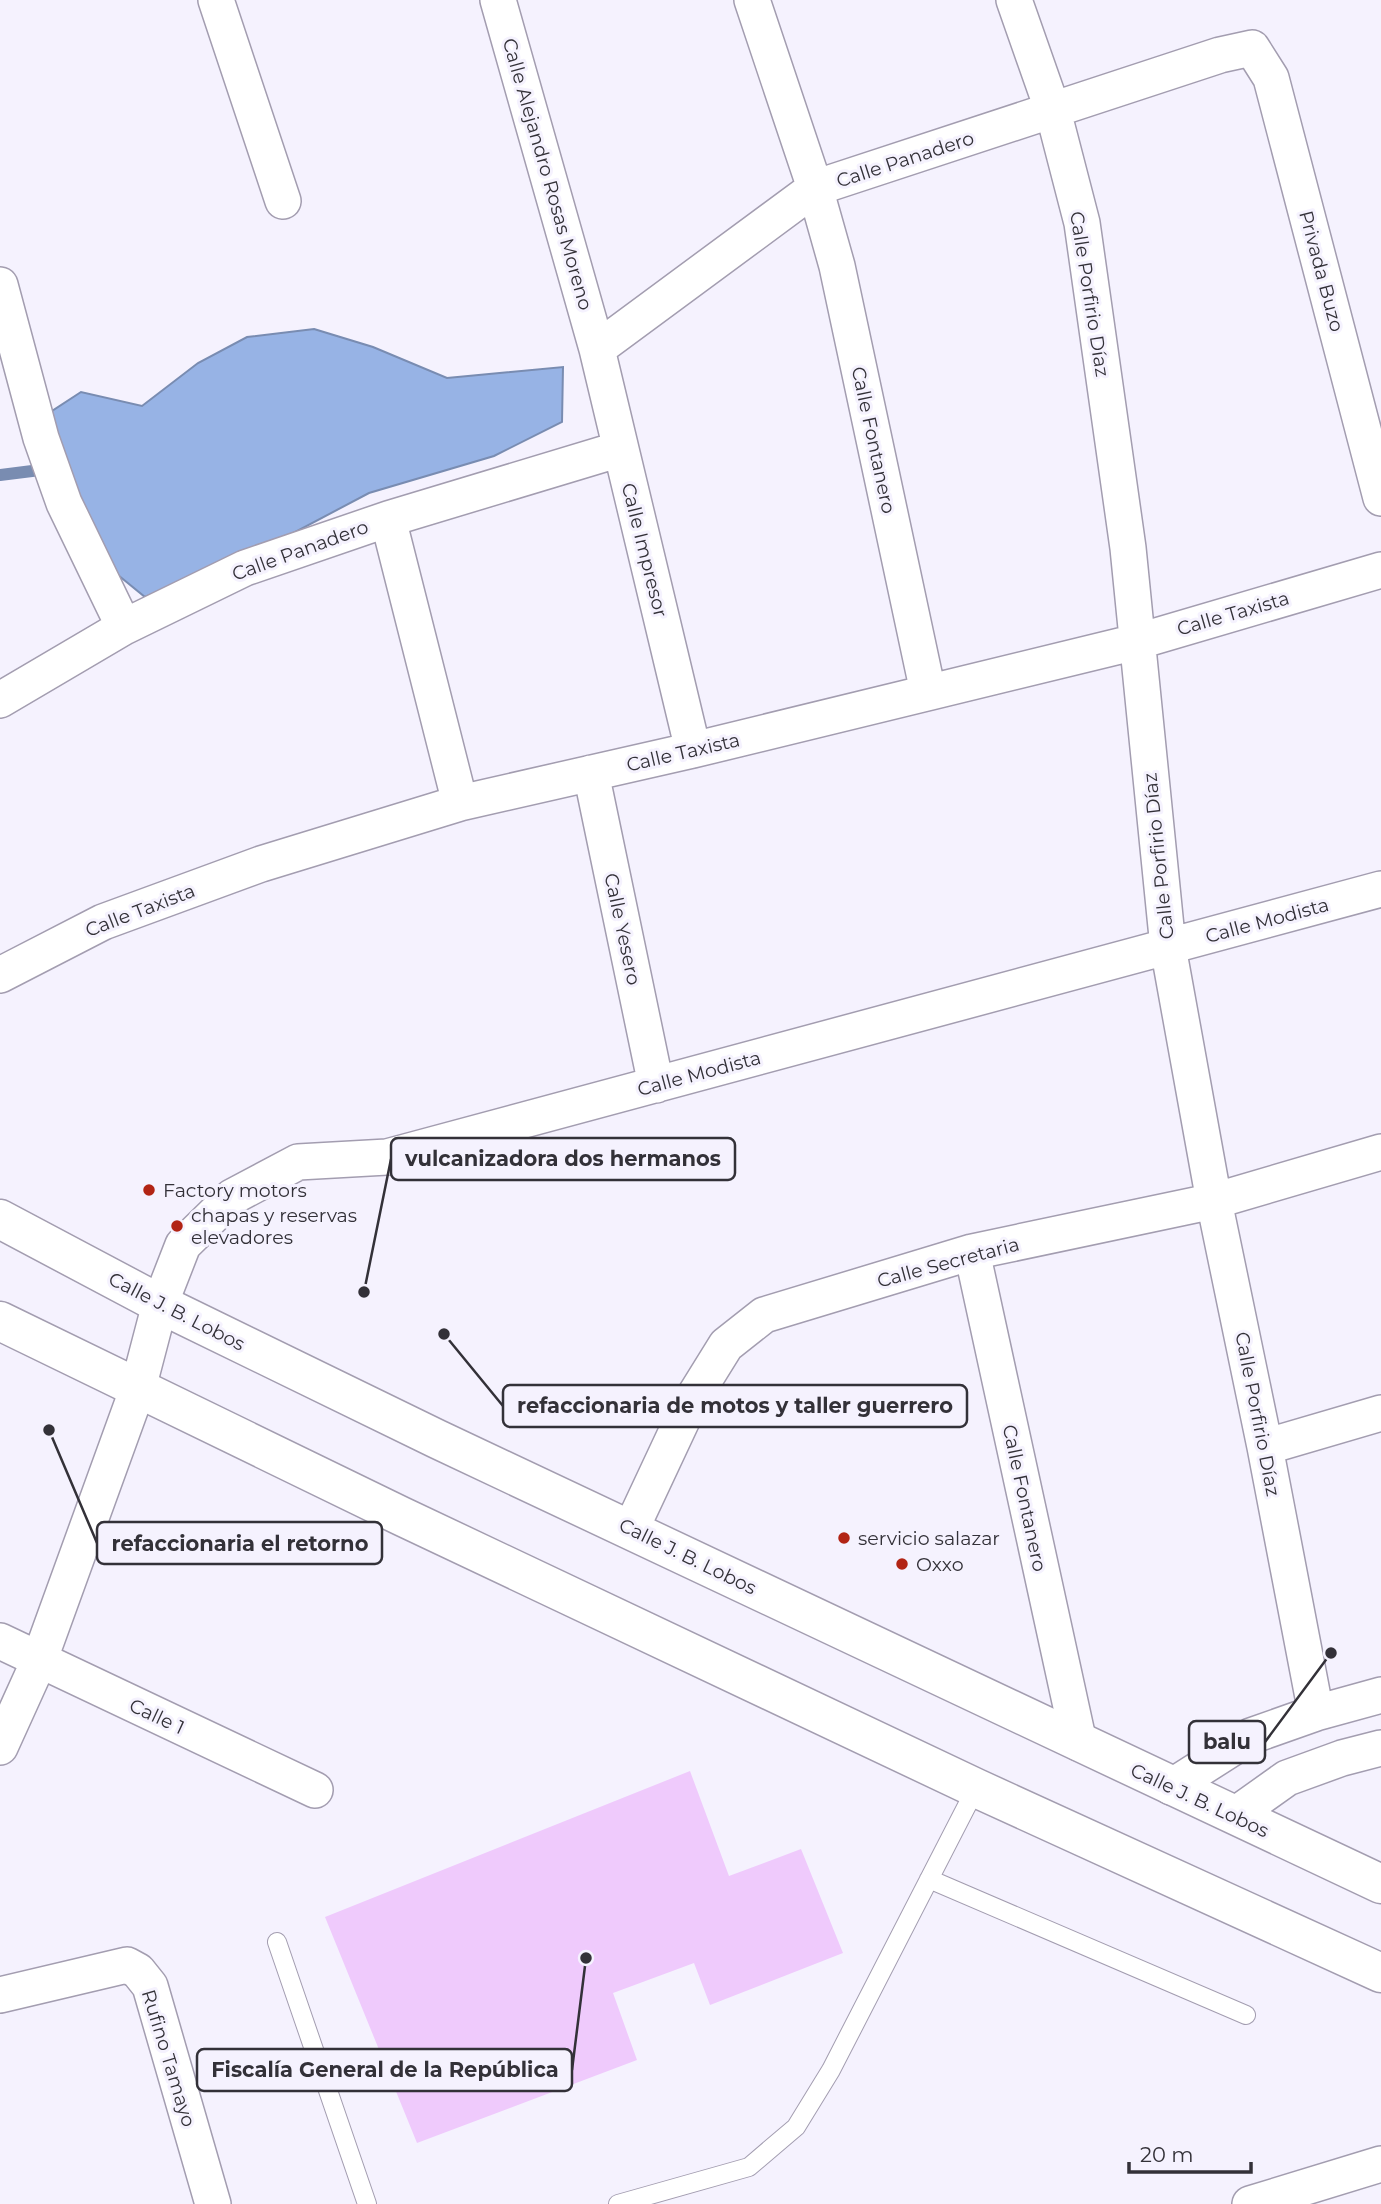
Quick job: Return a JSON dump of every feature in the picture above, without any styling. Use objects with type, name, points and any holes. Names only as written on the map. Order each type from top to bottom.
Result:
[{"type":"main road","name":"Calle J. B. Lobos","points":[[0,1219],[160,1304],[437,1439],[1079,1744],[1381,1884]]},
{"type":"main road","points":[[0,1321],[401,1517],[976,1788],[1381,1973]]},
{"type":"street","points":[[216,0],[283,201]]},
{"type":"street","name":"Calle Alejandro Rosas Moreno","points":[[498,0],[597,349]]},
{"type":"street","name":"Calle Fontanero","points":[[752,0],[816,188],[837,266],[928,692]]},
{"type":"street","name":"Calle Porfirio Díaz","points":[[1014,0],[1053,111],[1082,223],[1128,548],[1168,947],[1214,1201],[1265,1447],[1315,1713]]},
{"type":"street","name":"Calle Panadero","points":[[597,349],[816,188],[1220,55],[1252,48]]},
{"type":"street","name":"Privada Buzo","points":[[1252,48],[1271,78],[1381,498]]},
{"type":"street","points":[[0,285],[41,438],[64,503],[124,627]]},
{"type":"street","name":"Calle Impresor","points":[[597,349],[693,750]]},
{"type":"street","name":"Calle Panadero","points":[[0,700],[124,627],[245,568],[388,519],[620,449]]},
{"type":"street","points":[[388,519],[460,803]]},
{"type":"street","name":"Calle Taxista","points":[[0,975],[103,922],[261,864],[460,803],[693,750],[1136,642],[1381,570]]},
{"type":"street","name":"Calle Yesero","points":[[591,773],[656,1085]]},
{"type":"street","name":"Calle Modista","points":[[0,1747],[39,1661],[138,1388],[160,1304],[183,1245],[232,1197],[298,1162],[387,1157],[1381,888]]},
{"type":"street","name":"Calle Secretaria","points":[[631,1529],[690,1404],[726,1345],[765,1315],[972,1252],[1214,1201],[1381,1152]]},
{"type":"street","name":"Calle Fontanero","points":[[972,1252],[1079,1744]]},
{"type":"street","points":[[1265,1447],[1381,1413]]},
{"type":"street","name":"Calle 1","points":[[0,1641],[315,1790]]},
{"type":"street","points":[[1171,1787],[1251,1736],[1315,1713],[1381,1695]]},
{"type":"street","points":[[1235,1815],[1287,1778],[1342,1758],[1381,1748]]},
{"type":"street","points":[[1342,1758],[1381,1774]]},
{"type":"street","name":"Rufino Tamayo","points":[[0,1995],[127,1965],[138,1971],[150,1986],[213,2204]]},
{"type":"street","points":[[1250,2204],[1381,2164]]},
{"type":"lane","points":[[618,2204],[749,2167],[796,2127],[831,2070],[976,1788]]},
{"type":"lane","points":[[929,1879],[1246,2015]]},
{"type":"lane","points":[[277,1942],[367,2204]]},
{"type":"water","points":[[314,329],[373,347],[447,378],[563,367],[562,422],[494,456],[369,493],[265,548],[145,597],[102,562],[49,413],[81,392],[142,406],[198,363],[247,337]]},
{"type":"building","points":[[690,1771],[729,1876],[801,1849],[843,1953],[710,2005],[694,1963],[613,1993],[637,2060],[417,2143],[325,1917]]},
{"type":"waterway","points":[[0,475],[48,469]]},
{"type":"place","name":"Factory motors","points":[[149,1190]]},
{"type":"place","name":"chapas y reservas elevadores","points":[[177,1226]]},
{"type":"place","name":"vulcanizadora dos hermanos","points":[[364,1292]]},
{"type":"place","name":"refaccionaria de motos y taller guerrero","points":[[444,1334]]},
{"type":"place","name":"refaccionaria el retorno","points":[[49,1430]]},
{"type":"place","name":"servicio salazar","points":[[844,1538]]},
{"type":"place","name":"Oxxo","points":[[902,1564]]},
{"type":"place","name":"balu","points":[[1331,1653]]},
{"type":"place","name":"Fiscalía General de la República","points":[[586,1958]]}]
